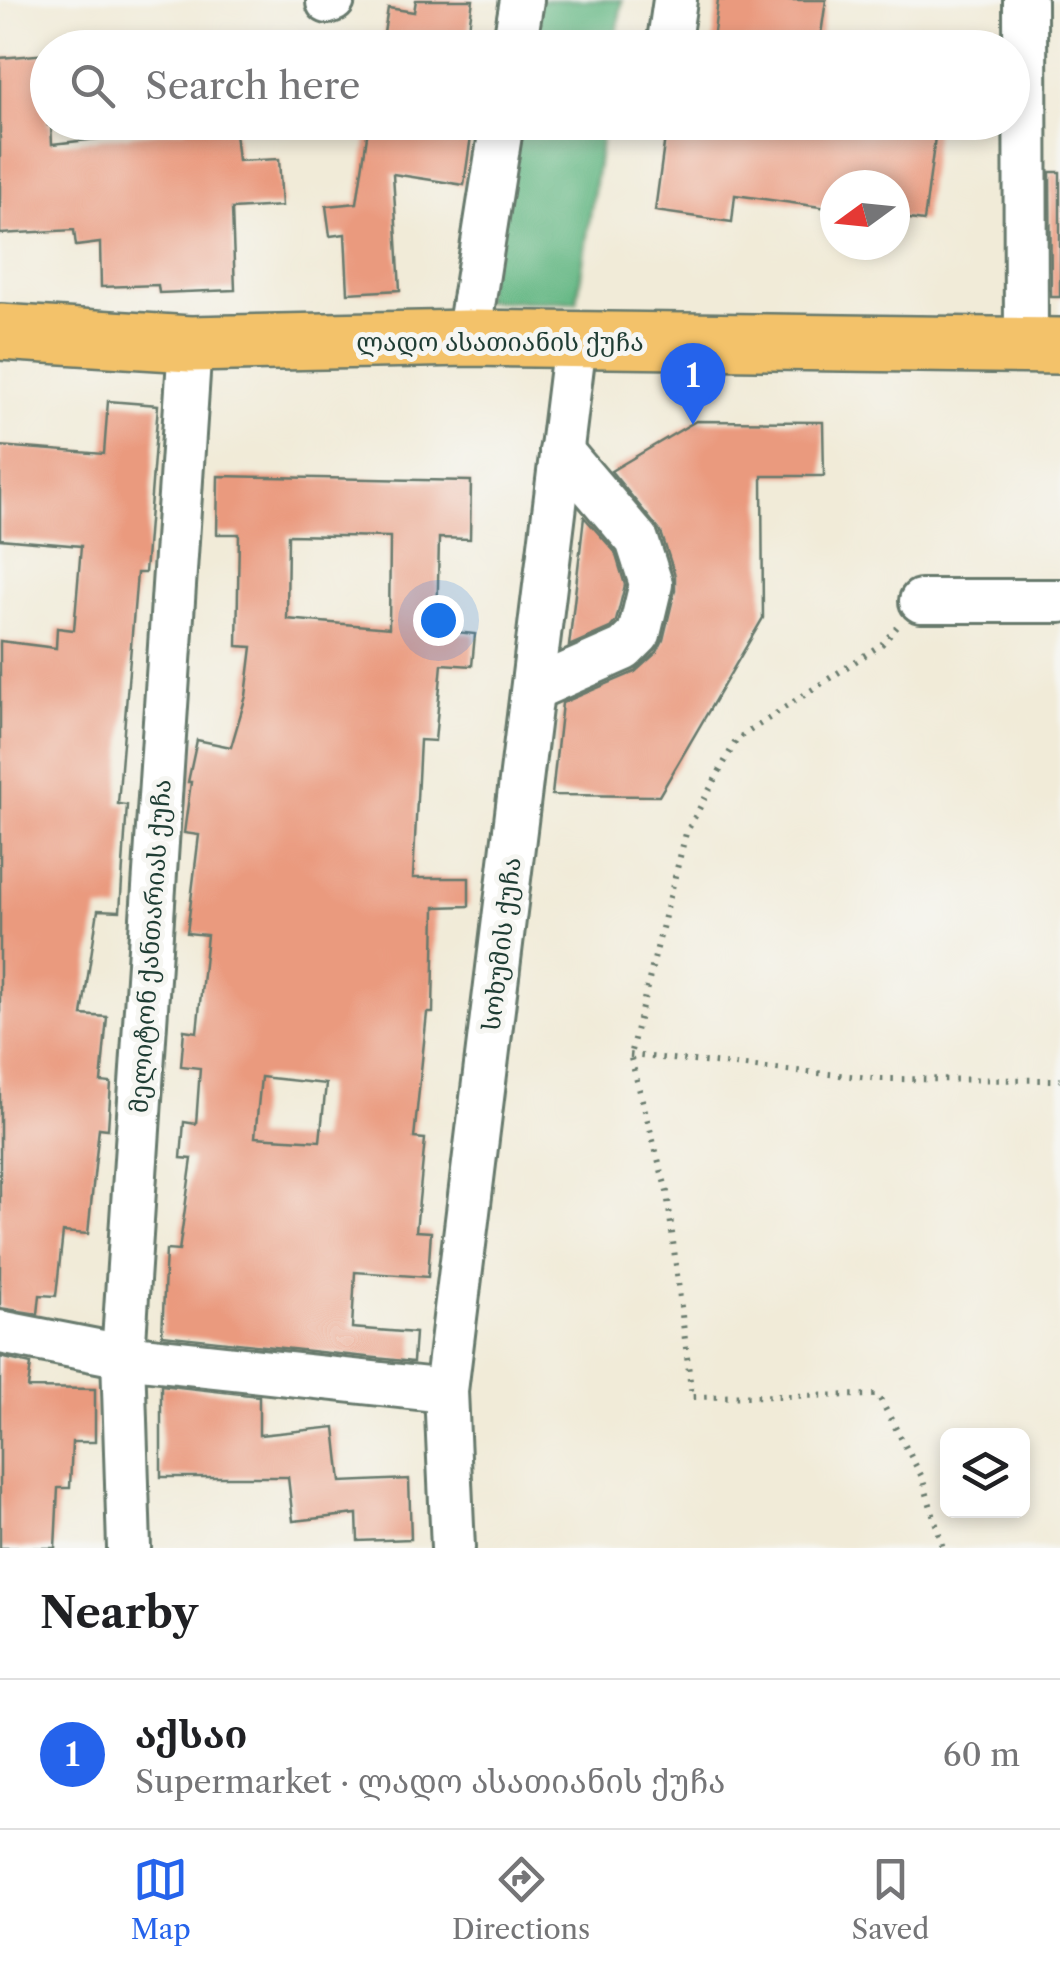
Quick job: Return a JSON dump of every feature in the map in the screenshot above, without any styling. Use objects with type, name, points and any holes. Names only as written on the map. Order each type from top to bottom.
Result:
[{"type":"main road","name":"ლადო ასათიანის ქუჩა","points":[[0,332],[190,344],[468,338],[1043,346]]},
{"type":"street","points":[[517,30],[522,0]]},
{"type":"street","points":[[671,30],[675,0]]},
{"type":"street","points":[[1037,22],[1043,346]]},
{"type":"street","points":[[468,338],[499,140]]},
{"type":"street","name":"სოხუმის ქუჩა","points":[[453,1548],[446,1391],[575,342]]},
{"type":"street","name":"მელიტონ ქანთარიას ქუჩა","points":[[129,1548],[123,1356],[190,344]]},
{"type":"street","points":[[532,689],[624,648],[639,634],[652,584],[637,540],[561,451]]},
{"type":"street","points":[[921,602],[1060,601]]},
{"type":"street","points":[[0,1332],[123,1356],[446,1391]]},
{"type":"path","points":[[921,602],[882,644],[736,739],[686,833],[630,1055],[667,1192],[692,1397],[878,1395],[922,1476],[943,1548]]},
{"type":"path","points":[[630,1055],[881,1079],[1060,1080]]},
{"type":"green space","points":[[529,0],[622,0],[618,30],[525,30]]},
{"type":"green space","points":[[507,140],[601,140],[577,302],[483,301]]},
{"type":"building","points":[[416,0],[473,0],[469,30],[384,30],[388,8],[414,12]]},
{"type":"building","points":[[718,0],[826,0],[822,30],[714,30]]},
{"type":"building","points":[[30,56],[30,140],[52,140],[52,144],[88,140],[236,140],[238,161],[279,159],[282,206],[232,209],[235,290],[159,293],[158,285],[101,287],[100,243],[76,246],[74,230],[0,234],[0,58]]},
{"type":"building","points":[[366,140],[470,140],[464,185],[393,174],[400,290],[348,293],[345,234],[330,236],[326,206],[357,203]]},
{"type":"building","points":[[665,140],[935,140],[924,221],[910,219],[910,170],[820,170],[820,207],[735,195],[732,222],[655,211]]},
{"type":"building","points":[[1050,172],[1060,172],[1060,297],[1051,297]]},
{"type":"building","points":[[108,401],[158,405],[145,573],[137,573],[118,804],[127,805],[120,911],[98,910],[82,1015],[107,1017],[101,1082],[111,1083],[108,1129],[99,1128],[88,1234],[63,1232],[56,1296],[40,1295],[38,1314],[0,1308],[0,641],[56,648],[57,628],[74,630],[81,546],[0,539],[0,446],[104,454]]},
{"type":"building","points":[[696,421],[823,422],[824,476],[762,476],[763,618],[659,796],[552,795],[562,703],[635,672],[657,652],[675,590],[675,576],[661,532],[611,471]]},
{"type":"building","points":[[218,476],[471,481],[470,539],[439,538],[437,630],[475,634],[472,666],[442,664],[435,741],[420,740],[413,878],[469,878],[469,906],[435,907],[433,1013],[427,1013],[414,1138],[425,1139],[416,1231],[431,1232],[428,1277],[355,1272],[352,1328],[415,1333],[413,1362],[162,1335],[166,1250],[179,1251],[192,1159],[181,1158],[184,1122],[196,1124],[200,1068],[181,1066],[184,1030],[197,1032],[207,935],[187,933],[199,835],[184,833],[188,782],[197,740],[231,747],[246,696],[252,647],[237,646],[239,534],[217,534]],"holes":[[[288,535],[390,537],[389,628],[287,619]],[[261,1077],[326,1084],[320,1141],[255,1137]]]},
{"type":"building","points":[[584,517],[615,552],[625,585],[616,621],[610,628],[569,646]]},
{"type":"building","points":[[0,1357],[31,1364],[28,1388],[95,1389],[95,1442],[72,1442],[70,1488],[58,1488],[55,1548],[0,1548]]},
{"type":"building","points":[[161,1385],[259,1396],[259,1435],[335,1427],[341,1482],[409,1479],[411,1539],[358,1541],[357,1514],[293,1521],[288,1477],[161,1477]]},
{"type":"place","name":"აქსაი","points":[[693,425]]}]
